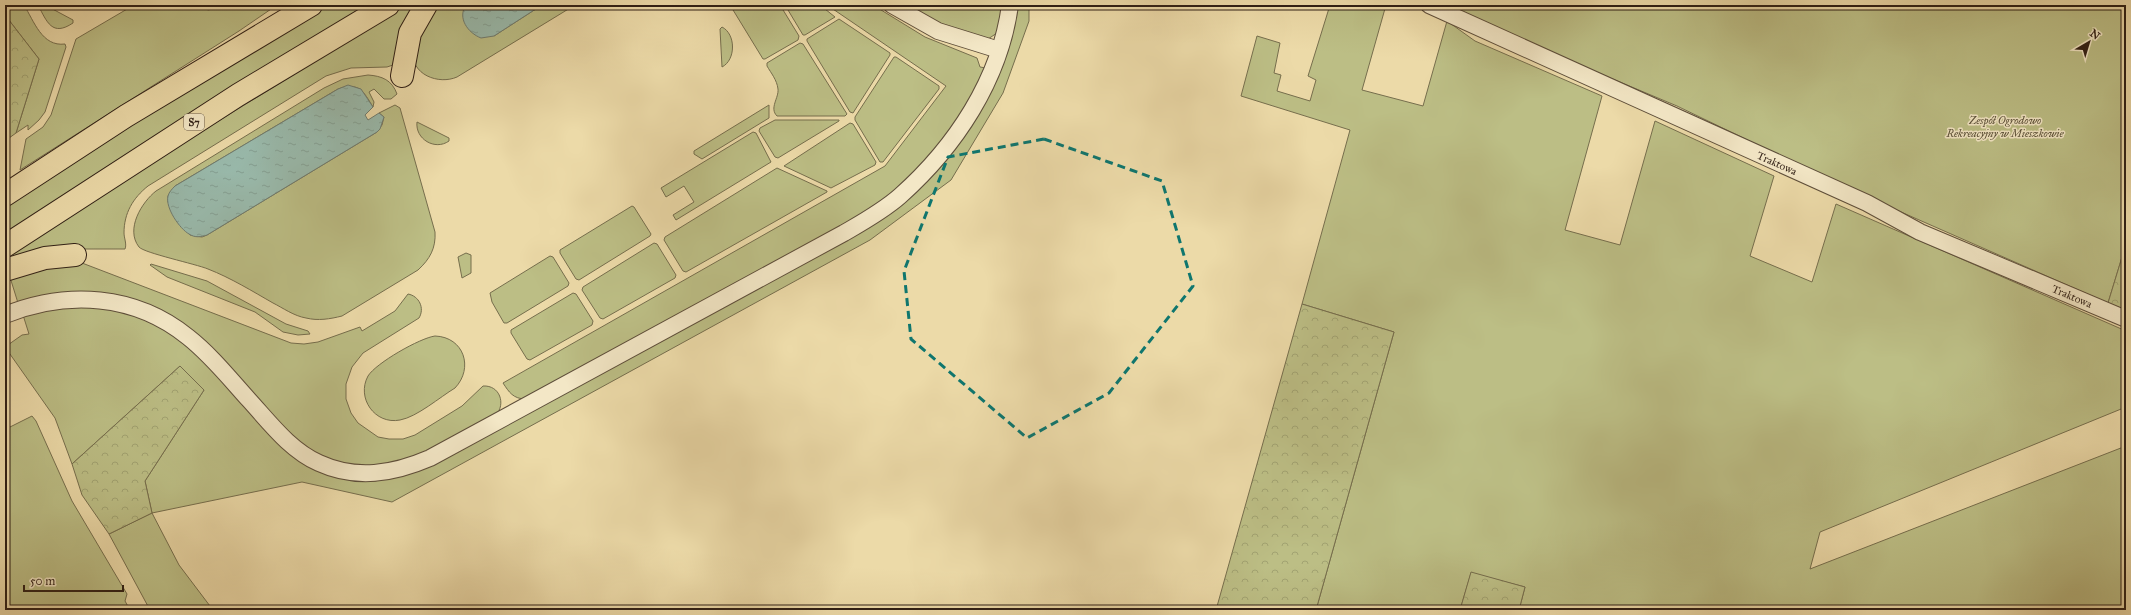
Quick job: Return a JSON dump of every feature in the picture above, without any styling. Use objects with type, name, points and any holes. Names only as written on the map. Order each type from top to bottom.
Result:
[{"type":"highway","points":[[220,59],[287,5]]},
{"type":"highway","points":[[5,195],[126,116],[311,5]]},
{"type":"highway","name":"S7","points":[[5,246],[238,95],[388,5]]},
{"type":"highway","points":[[402,76],[410,33],[426,5]]},
{"type":"highway","points":[[5,270],[45,258],[75,255]]},
{"type":"street","points":[[892,5],[938,31],[999,50]]},
{"type":"street","points":[[5,316],[33,306],[76,299],[96,299],[133,307],[165,321],[188,337],[208,354],[278,432],[292,445],[317,462],[332,469],[366,474],[385,473],[410,467],[430,458],[816,248],[884,209],[908,189],[952,142],[975,106],[999,50],[1010,5]]},
{"type":"street","name":"Traktowa","points":[[1429,5],[1867,203],[1920,232],[2126,319]]},
{"type":"highlighted area","points":[[1044,139],[1162,181],[1193,286],[1109,393],[1027,438],[911,339],[904,271],[948,157]]},
{"type":"green space","points":[[5,5],[24,5],[35,25],[45,37],[57,44],[65,44],[66,47],[45,112],[28,130],[28,125],[16,133],[39,59],[5,15]]},
{"type":"green space","points":[[38,5],[45,5],[73,20],[73,23],[66,27],[60,28],[51,26],[47,22]]},
{"type":"green space","points":[[134,5],[202,5],[204,9],[209,10],[217,5],[277,5],[239,31],[20,170],[26,139],[43,127],[51,115],[76,39]]},
{"type":"green space","points":[[326,5],[368,5],[5,233],[5,208],[163,105]]},
{"type":"green space","points":[[407,5],[418,5],[393,65],[387,67],[351,68],[326,76],[148,186],[130,206],[124,226],[125,249],[78,249],[5,263],[5,257],[145,166]]},
{"type":"green space","points":[[435,5],[466,5],[464,7],[494,36],[542,5],[575,5],[457,77],[442,80],[434,79],[421,72],[413,59],[413,50],[416,41]]},
{"type":"green space","points":[[730,5],[780,5],[799,36],[798,40],[763,59]]},
{"type":"green space","points":[[785,5],[820,5],[835,17],[803,35]]},
{"type":"green space","points":[[827,5],[873,5],[925,37],[977,58],[980,67],[986,68],[971,99],[940,145],[904,184],[860,217],[526,399],[518,398],[512,394],[503,383],[885,166],[946,86]]},
{"type":"green space","points":[[903,5],[1003,5],[997,33],[988,39],[956,31]]},
{"type":"green space","points":[[1016,5],[1029,5],[1029,21],[1003,93],[951,180],[870,240],[392,502],[302,482],[152,513],[145,481],[204,390],[180,366],[72,464],[55,418],[5,347],[22,335],[29,334],[23,315],[49,308],[99,307],[135,315],[169,332],[195,352],[244,403],[355,480],[375,481],[409,474],[828,248],[935,170]]},
{"type":"green space","points":[[1330,5],[1386,5],[1362,90],[1423,106],[1447,21],[1475,41],[1602,96],[1565,230],[1620,245],[1655,121],[1774,176],[1750,256],[1812,282],[1836,204],[2126,331],[2126,407],[1820,532],[1810,569],[2126,446],[2126,610],[1519,610],[1525,587],[1471,573],[1460,610],[1316,610],[1394,332],[1302,304],[1350,130],[1241,96],[1257,36],[1280,43],[1274,73],[1281,75],[1277,91],[1310,101],[1316,80],[1308,76]]},
{"type":"green space","name":"Zespół Ogrodowo Rekreacyjny w Mieszkowie","points":[[1449,5],[2126,5],[2126,244],[2108,303],[1851,190],[1677,106],[1565,59]]},
{"type":"green space","points":[[5,15],[39,59],[16,133],[5,141]]},
{"type":"green space","points":[[839,19],[890,53],[853,113],[850,112],[807,41],[807,39]]},
{"type":"green space","points":[[722,27],[727,30],[730,35],[732,41],[732,53],[727,64],[722,67],[720,29]]},
{"type":"green space","points":[[800,43],[803,44],[847,114],[845,116],[777,116],[775,113],[774,106],[778,89],[767,63]]},
{"type":"green space","points":[[894,57],[939,86],[939,89],[883,162],[880,162],[855,120],[855,117]]},
{"type":"green space","points":[[368,75],[378,76],[386,80],[392,85],[397,94],[391,99],[384,99],[374,89],[369,92],[374,102],[373,107],[360,89],[356,87],[345,87],[338,89],[175,186],[168,196],[168,202],[190,235],[202,237],[207,235],[377,132],[382,125],[384,117],[379,113],[395,105],[400,108],[435,232],[431,253],[426,262],[418,270],[342,316],[328,319],[310,319],[293,314],[208,269],[150,252],[139,247],[135,240],[134,232],[137,216],[145,202],[156,191],[324,88],[343,79]]},
{"type":"green space","points":[[769,105],[769,118],[702,159],[694,154],[694,151]]},
{"type":"green space","points":[[775,120],[839,121],[778,158],[775,157],[759,131],[760,128]]},
{"type":"green space","points":[[417,122],[449,138],[449,141],[438,145],[427,142],[419,134]]},
{"type":"green space","points":[[850,123],[853,124],[876,162],[875,165],[831,188],[784,166]]},
{"type":"green space","points":[[753,132],[756,133],[771,162],[676,220],[673,215],[694,202],[684,186],[666,197],[661,188]]},
{"type":"green space","points":[[777,168],[827,192],[686,272],[683,271],[664,240],[665,237]]},
{"type":"green space","points":[[632,206],[651,234],[650,236],[579,280],[576,279],[560,253],[560,250]]},
{"type":"green space","points":[[654,243],[657,244],[676,275],[675,278],[603,319],[600,318],[582,290],[583,287]]},
{"type":"green space","points":[[2126,244],[2126,310],[2108,303]]},
{"type":"green space","points":[[466,253],[471,255],[471,273],[462,278],[458,257]]},
{"type":"green space","points":[[550,256],[553,257],[569,283],[568,286],[507,323],[504,323],[492,302],[490,293]]},
{"type":"green space","points":[[82,263],[291,343],[304,344],[318,342],[360,327],[362,331],[395,311],[408,294],[412,295],[420,303],[421,314],[419,318],[363,353],[352,367],[346,384],[346,399],[351,413],[358,423],[378,437],[403,439],[415,435],[462,406],[483,386],[494,389],[497,392],[500,396],[501,406],[496,415],[448,441],[403,460],[379,465],[356,465],[331,459],[304,446],[159,311],[18,303],[9,274]]},
{"type":"green space","points":[[151,264],[207,281],[286,324],[308,331],[310,334],[298,335],[283,332],[255,312],[167,277],[150,265]]},
{"type":"green space","points":[[573,293],[576,294],[593,321],[592,325],[530,360],[527,359],[511,333],[511,330]]},
{"type":"green space","points":[[1302,304],[1394,332],[1316,610],[1216,610]]},
{"type":"green space","points":[[435,336],[445,338],[453,342],[463,355],[465,363],[464,372],[461,380],[455,388],[421,411],[407,418],[391,420],[376,414],[366,401],[364,393],[368,376],[389,358],[409,346]]},
{"type":"green space","points":[[180,366],[204,390],[145,481],[152,513],[109,534],[82,495],[72,464]]},
{"type":"green space","points":[[32,416],[36,421],[72,501],[127,594],[125,601],[130,610],[5,610],[5,427],[10,427]]},
{"type":"green space","points":[[152,513],[179,565],[213,610],[150,610],[109,534]]},
{"type":"green space","points":[[1471,572],[1525,587],[1519,610],[1460,610]]},
{"type":"water","points":[[466,5],[542,5],[494,36],[481,38],[476,36],[468,29],[463,20]]},
{"type":"water","points":[[348,85],[361,89],[373,107],[365,115],[368,120],[379,113],[384,117],[380,129],[377,132],[207,235],[196,237],[189,234],[182,228],[174,218],[168,201],[169,193],[175,186],[338,89]]}]
